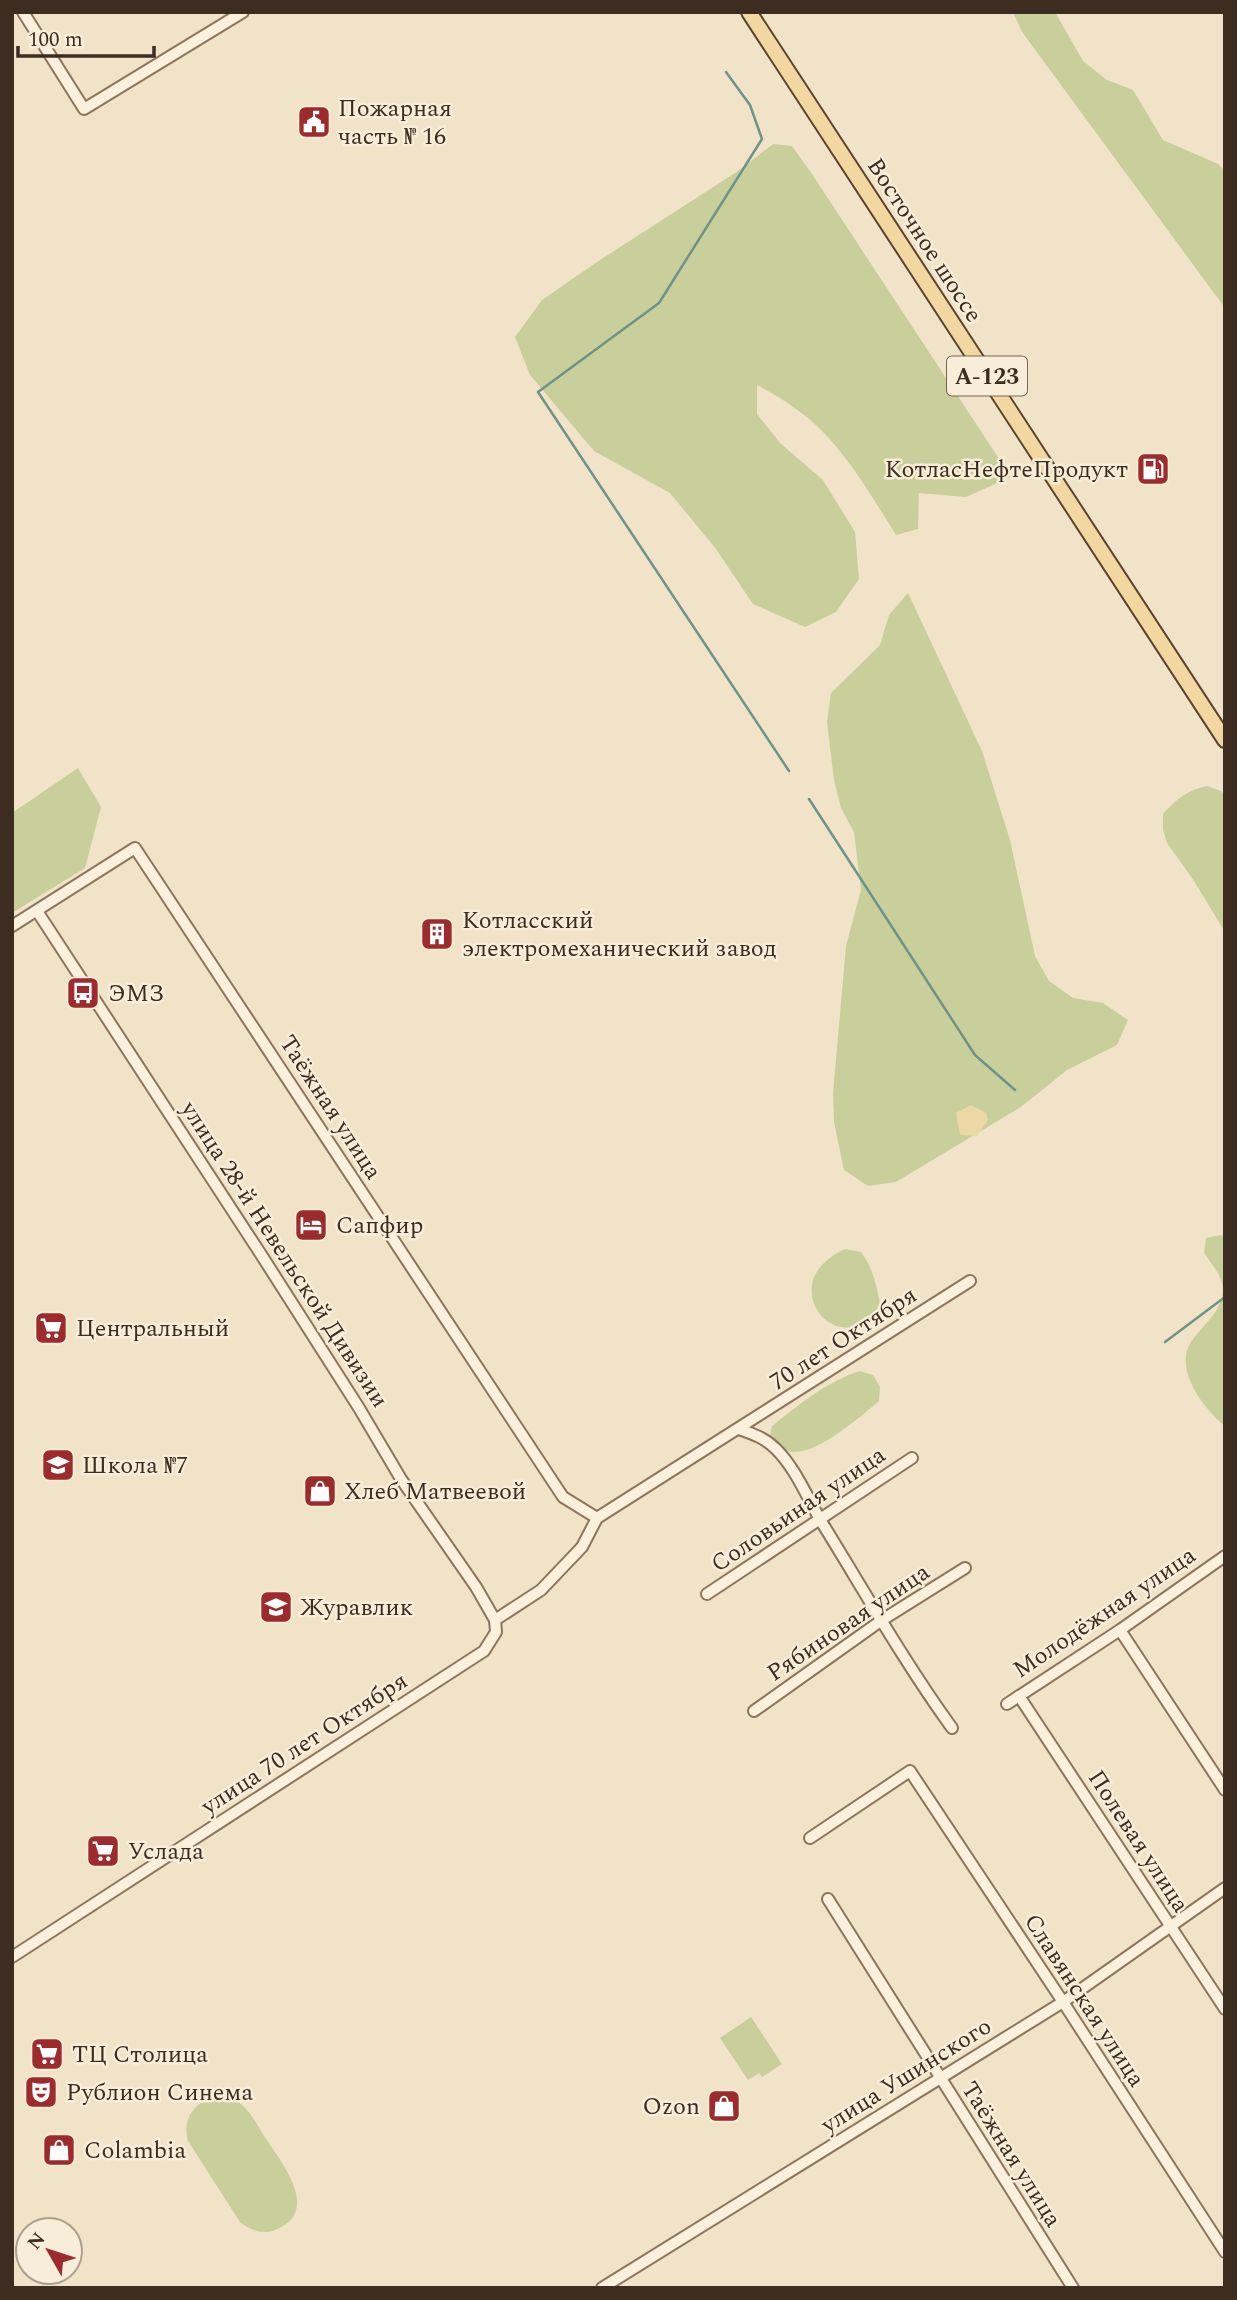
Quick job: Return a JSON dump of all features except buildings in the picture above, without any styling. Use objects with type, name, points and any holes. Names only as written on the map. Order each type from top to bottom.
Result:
[{"type":"main road","name":"Восточное шоссе","points":[[749,12],[1225,740]]},
{"type":"street","points":[[23,12],[84,109],[243,12]]},
{"type":"street","name":"Таёжная улица","points":[[37,911],[135,848],[563,1497],[597,1518]]},
{"type":"street","points":[[12,926],[37,911]]},
{"type":"street","name":"улица 28-й Невельской Дивизии","points":[[37,911],[262,1256],[401,1479],[476,1587],[495,1620]]},
{"type":"street","name":"70 лет Октября","points":[[597,1518],[970,1281]]},
{"type":"street","points":[[739,1429],[760,1436],[789,1465],[920,1684],[951,1728]]},
{"type":"street","name":"Соловьиная улица","points":[[707,1594],[912,1458]]},
{"type":"street","points":[[495,1620],[541,1590],[582,1547],[597,1518]]},
{"type":"street","name":"Молодёжная улица","points":[[1007,1704],[1121,1630],[1225,1556]]},
{"type":"street","name":"Рябиновая улица","points":[[754,1711],[882,1620],[965,1568]]},
{"type":"street","name":"улица 70 лет Октября","points":[[12,1957],[484,1651],[496,1632],[495,1620]]},
{"type":"street","points":[[1121,1630],[1225,1790]]},
{"type":"street","name":"Полевая улица","points":[[1019,1696],[1225,2009]]},
{"type":"street","name":"Славянская улица","points":[[810,1838],[910,1771],[1225,2252]]},
{"type":"street","name":"улица Ушинского","points":[[602,2288],[1063,2002],[1225,1888]]},
{"type":"street","name":"Таёжная улица","points":[[828,1899],[1073,2288]]},
{"type":"green space","points":[[1013,12],[1055,12],[1083,61],[1107,80],[1133,90],[1163,140],[1218,164],[1225,171],[1225,308],[1022,32]]},
{"type":"green space","points":[[773,144],[792,146],[810,171],[1011,477],[966,497],[919,493],[918,529],[896,535],[853,469],[823,432],[792,406],[757,385],[757,414],[780,443],[823,480],[855,532],[859,579],[836,612],[805,627],[753,604],[716,549],[670,493],[594,451],[530,375],[515,337],[542,300],[738,171]]},
{"type":"green space","points":[[908,593],[982,751],[1010,840],[1035,956],[1049,981],[1073,998],[1103,1003],[1128,1020],[1117,1045],[1067,1070],[1021,1107],[896,1182],[868,1186],[844,1170],[834,1122],[833,1093],[846,946],[861,890],[854,832],[841,808],[834,780],[827,722],[831,693],[880,645],[889,615]]},
{"type":"green space","points":[[78,768],[101,807],[85,868],[12,913],[12,813]]},
{"type":"green space","points":[[1207,786],[1221,791],[1225,796],[1225,932],[1167,843],[1163,830],[1163,814],[1168,809],[1188,793]]},
{"type":"green space","points":[[1225,1236],[1225,1426],[1208,1410],[1193,1388],[1186,1364],[1186,1353],[1191,1342],[1215,1312],[1222,1298],[1221,1280],[1204,1253],[1206,1238]]},
{"type":"green space","points":[[846,1249],[861,1252],[865,1258],[874,1276],[880,1304],[866,1323],[855,1327],[841,1327],[826,1320],[816,1308],[812,1293],[814,1277],[820,1268],[832,1256]]},
{"type":"green space","points":[[860,1371],[873,1375],[880,1387],[879,1401],[850,1424],[827,1441],[804,1451],[787,1451],[769,1440],[772,1426],[814,1394]]},
{"type":"green space","points":[[751,2017],[782,2064],[762,2077],[759,2073],[748,2080],[720,2038]]},
{"type":"green space","points":[[216,2096],[242,2104],[281,2161],[294,2187],[296,2212],[289,2222],[275,2230],[256,2231],[240,2222],[188,2141],[188,2119],[202,2102]]},
{"type":"sand","points":[[971,1105],[986,1113],[988,1120],[977,1136],[960,1135],[956,1113]]},
{"type":"waterway","points":[[726,72],[750,105],[762,139],[659,303],[538,392],[789,771]]},
{"type":"waterway","points":[[809,799],[975,1055],[1015,1090]]},
{"type":"waterway","points":[[1165,1342],[1225,1297]]},
{"type":"place","name":"Пожарная часть № 16","points":[[314,122]]},
{"type":"place","name":"КотласНефтеПродукт","points":[[1153,469]]},
{"type":"place","name":"Котласский электромеханический завод","points":[[437,934]]},
{"type":"place","name":"ЭМЗ","points":[[83,993]]},
{"type":"place","name":"Сапфир","points":[[311,1225]]},
{"type":"place","name":"Центральный","points":[[51,1328]]},
{"type":"place","name":"Школа №7","points":[[58,1465]]},
{"type":"place","name":"Хлеб Матвеевой","points":[[320,1491]]},
{"type":"place","name":"Журавлик","points":[[276,1607]]},
{"type":"place","name":"Услада","points":[[103,1851]]},
{"type":"place","name":"ТЦ Столица","points":[[47,2054]]},
{"type":"place","name":"Рублион Синема","points":[[41,2092]]},
{"type":"place","name":"Ozon","points":[[724,2106]]},
{"type":"place","name":"Colambia","points":[[59,2150]]}]
